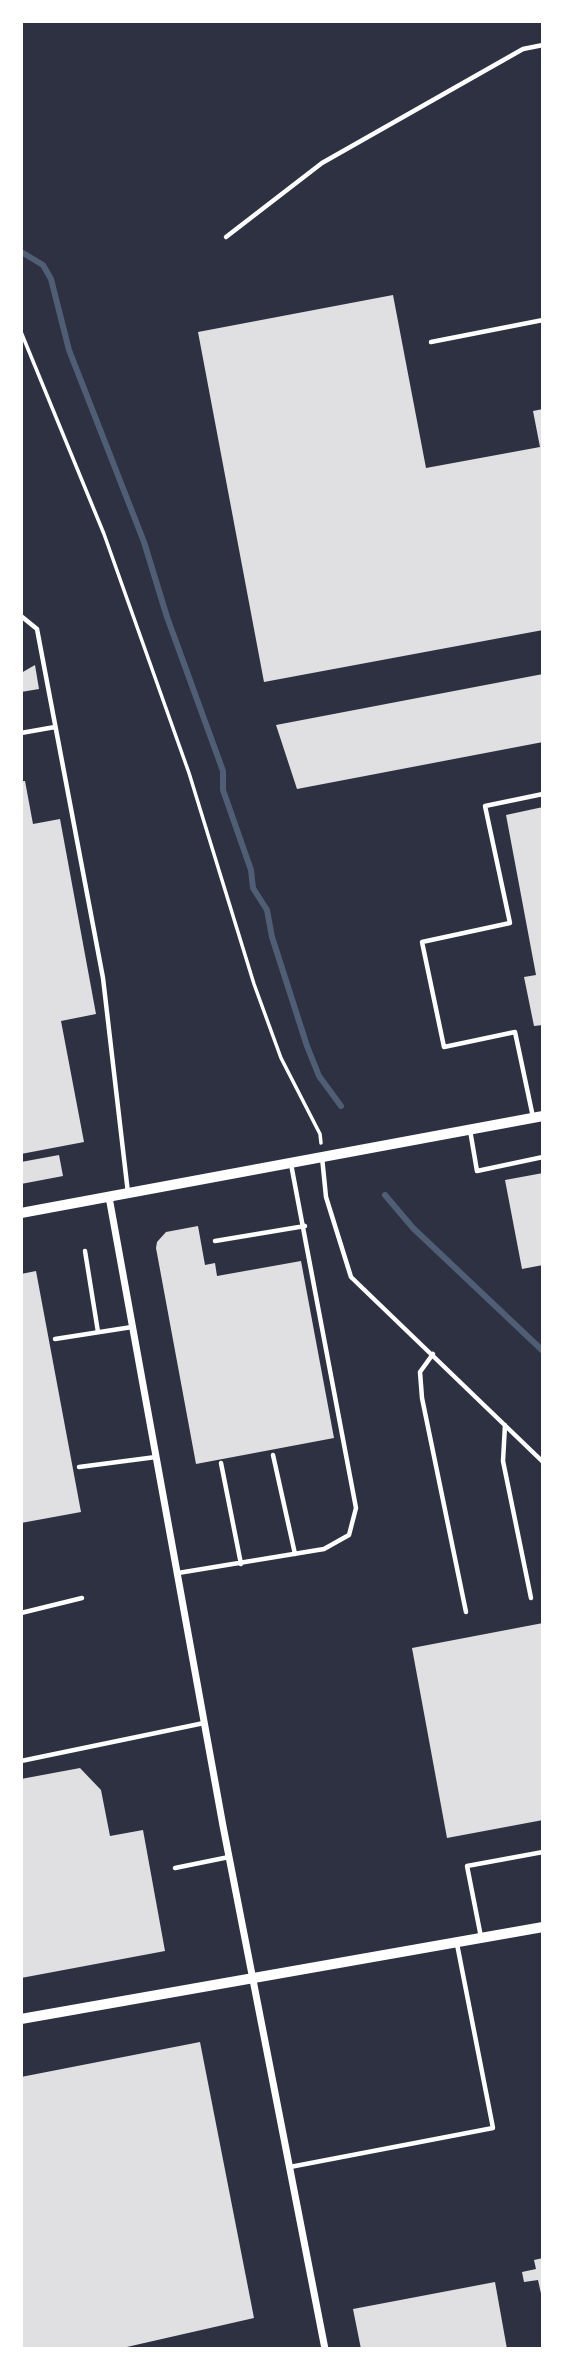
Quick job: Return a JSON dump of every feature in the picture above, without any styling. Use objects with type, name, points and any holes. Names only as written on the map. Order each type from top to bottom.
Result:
[{"type":"street","points":[[21,1213],[538,1116]]},
{"type":"street","points":[[109,1197],[230,1857],[325,2349]]},
{"type":"street","points":[[21,2019],[543,1927]]},
{"type":"lane","points":[[226,237],[322,163],[523,49],[543,45]]},
{"type":"lane","points":[[431,342],[543,320]]},
{"type":"lane","points":[[21,616],[37,629],[103,978],[128,1194]]},
{"type":"lane","points":[[21,733],[55,727]]},
{"type":"lane","points":[[538,1116],[515,1032],[444,1047],[422,942],[509,923],[485,806],[543,794]]},
{"type":"lane","points":[[469,1129],[477,1171],[543,1157]]},
{"type":"lane","points":[[322,1157],[326,1197],[351,1277],[543,1462]]},
{"type":"lane","points":[[178,1573],[324,1549],[349,1535],[356,1508],[291,1163]]},
{"type":"lane","points":[[215,1241],[305,1226]]},
{"type":"lane","points":[[85,1251],[99,1332]]},
{"type":"lane","points":[[55,1339],[133,1327]]},
{"type":"lane","points":[[433,1354],[420,1372],[422,1398],[466,1612]]},
{"type":"lane","points":[[505,1424],[503,1461],[531,1598]]},
{"type":"lane","points":[[274,1455],[295,1554]]},
{"type":"lane","points":[[79,1467],[157,1457]]},
{"type":"lane","points":[[221,1463],[241,1564]]},
{"type":"lane","points":[[21,1613],[82,1598]]},
{"type":"lane","points":[[21,1761],[205,1723]]},
{"type":"lane","points":[[481,1938],[467,1866],[543,1852]]},
{"type":"lane","points":[[175,1868],[230,1857]]},
{"type":"lane","points":[[290,2166],[493,2128],[457,1942]]},
{"type":"path","points":[[21,332],[104,534],[189,774],[254,984],[281,1058],[320,1134],[322,1157]]},
{"type":"building","points":[[393,295],[426,468],[540,447],[533,411],[543,409],[543,630],[264,682],[198,332]]},
{"type":"building","points":[[35,665],[39,689],[21,692],[21,673]]},
{"type":"building","points":[[543,674],[543,742],[297,789],[276,725]]},
{"type":"building","points":[[21,781],[25,781],[33,824],[60,819],[96,1014],[61,1021],[84,1142],[21,1154]]},
{"type":"building","points":[[543,807],[543,1025],[534,1026],[524,977],[536,975],[506,815]]},
{"type":"building","points":[[59,1155],[63,1176],[21,1184],[21,1162]]},
{"type":"building","points":[[543,1173],[543,1265],[522,1269],[505,1180]]},
{"type":"building","points":[[198,1226],[205,1265],[215,1263],[217,1276],[301,1261],[334,1438],[196,1464],[156,1248],[157,1242],[166,1232]]},
{"type":"building","points":[[36,1271],[81,1512],[21,1523],[21,1274]]},
{"type":"building","points":[[543,1623],[543,1820],[447,1838],[412,1648]]},
{"type":"building","points":[[80,1768],[101,1790],[110,1836],[143,1830],[165,1951],[21,1978],[21,1779]]},
{"type":"building","points":[[200,2042],[254,2318],[118,2349],[21,2349],[21,2077]]},
{"type":"building","points":[[543,2258],[542,2298],[538,2280],[524,2282],[522,2272],[536,2269],[534,2260]]},
{"type":"building","points":[[495,2282],[507,2349],[361,2349],[353,2309]]},
{"type":"waterway","points":[[23,253],[43,265],[51,279],[69,350],[144,542],[167,617],[223,771],[223,790],[251,870],[253,888],[267,910],[272,937],[307,1046],[319,1076],[341,1106]]},
{"type":"waterway","points":[[385,1195],[413,1228],[543,1351]]}]
